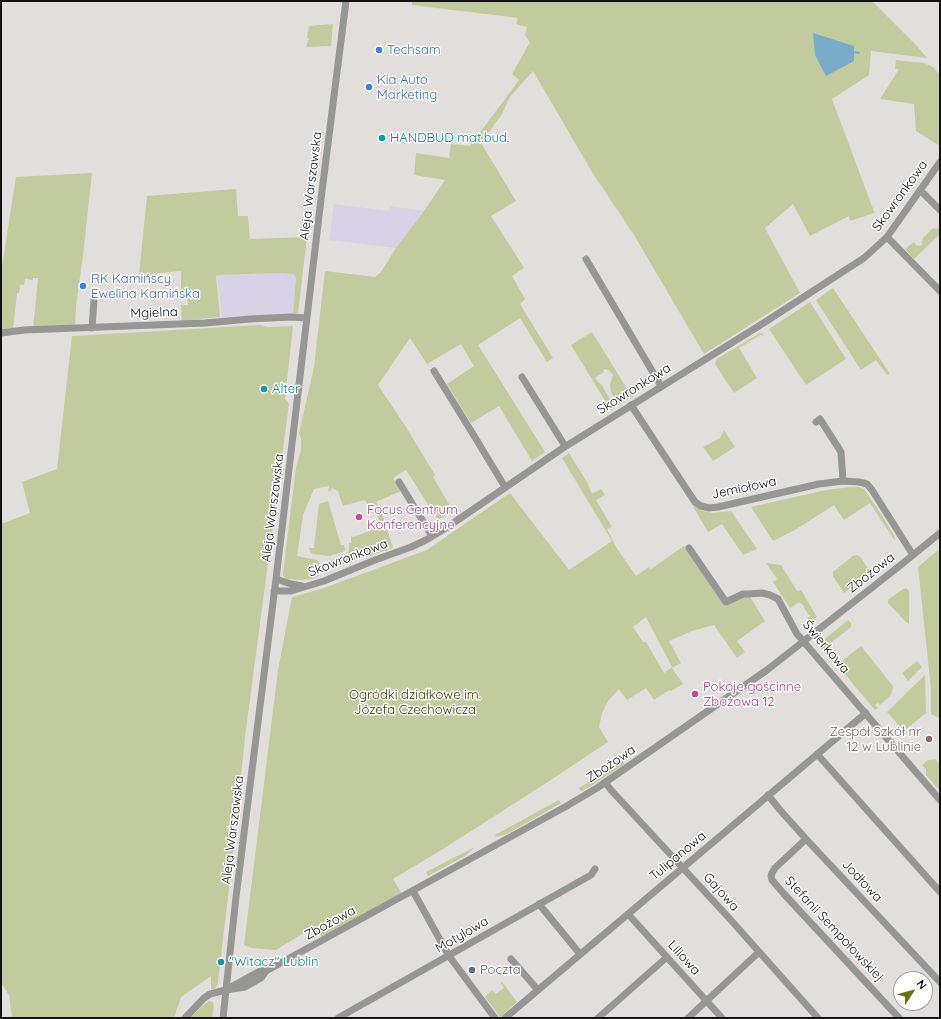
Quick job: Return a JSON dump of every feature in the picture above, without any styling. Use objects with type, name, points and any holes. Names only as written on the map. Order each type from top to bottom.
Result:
[{"type":"street","name":"Aleja Warszawska","points":[[223,1018],[236,897],[346,1]]},
{"type":"street","name":"Skowronkowa","points":[[274,591],[288,591],[324,581],[374,560],[411,547],[446,528],[565,446],[762,324],[864,258],[887,237],[940,162]]},
{"type":"street","points":[[920,190],[940,210]]},
{"type":"street","points":[[887,237],[940,291]]},
{"type":"street","points":[[586,259],[661,386]]},
{"type":"street","points":[[92,328],[94,300]]},
{"type":"street","name":"Mgielna","points":[[1,333],[24,330],[307,318]]},
{"type":"street","points":[[434,371],[505,487]]},
{"type":"street","points":[[522,377],[565,446]]},
{"type":"street","name":"Jemiołowa","points":[[632,405],[686,490],[695,502],[701,506],[709,508],[718,507],[819,484],[843,481],[864,483],[870,487],[913,555]]},
{"type":"street","points":[[816,422],[820,419],[841,452],[843,481]]},
{"type":"street","points":[[399,482],[432,536]]},
{"type":"street","name":"Zbożowa","points":[[185,1018],[204,998],[213,993],[226,990],[260,971],[266,971],[565,807],[605,782],[767,670],[940,533]]},
{"type":"street","name":"Świerkowa","points":[[689,548],[726,602],[743,594],[762,593],[778,599],[797,634],[940,800]]},
{"type":"street","name":"Skowronkowa","points":[[276,579],[291,584],[304,586]]},
{"type":"street","name":"Tulipanowa","points":[[505,1018],[866,713]]},
{"type":"street","points":[[817,754],[940,892]]},
{"type":"street","name":"Gajowa","points":[[605,782],[818,1018]]},
{"type":"street","name":"Jodłowa","points":[[768,795],[806,839],[940,982]]},
{"type":"street","name":"Stefanii Sempołowskiej","points":[[806,839],[775,868],[771,876],[772,880],[899,1018]]},
{"type":"street","name":"Motylowa","points":[[338,1018],[591,875],[595,870]]},
{"type":"street","points":[[413,891],[449,956],[495,1018]]},
{"type":"street","points":[[539,904],[580,954]]},
{"type":"street","name":"Liliowa","points":[[628,914],[722,1018]]},
{"type":"street","points":[[688,1018],[760,952]]},
{"type":"street","points":[[598,1018],[667,957]]},
{"type":"street","points":[[511,959],[538,990]]},
{"type":"shaded area","points":[[334,204],[389,211],[390,206],[424,211],[396,248],[329,240]]},
{"type":"shaded area","points":[[277,273],[294,274],[296,277],[293,314],[222,317],[217,275]]},
{"type":"green space","points":[[412,1],[872,1],[927,58],[871,51],[869,75],[832,99],[876,217],[874,213],[850,221],[849,216],[810,236],[793,204],[765,228],[800,293],[704,354],[634,235],[592,172],[533,71],[510,97],[502,114],[481,143],[516,201],[491,216],[524,268],[512,276],[525,299],[520,304],[553,358],[547,362],[520,318],[478,345],[545,452],[532,461],[499,406],[471,423],[447,384],[474,366],[461,344],[427,364],[410,338],[378,385],[435,475],[433,477],[453,511],[438,520],[406,470],[393,478],[401,491],[376,502],[381,511],[393,548],[328,569],[328,564],[331,561],[348,554],[351,536],[353,537],[381,527],[376,512],[371,513],[366,501],[364,500],[343,506],[338,491],[332,488],[331,491],[328,491],[329,486],[314,489],[303,515],[297,556],[317,560],[321,566],[320,575],[312,579],[287,579],[283,576],[283,573],[296,467],[301,450],[301,439],[299,433],[314,367],[325,271],[375,277],[381,272],[396,248],[445,180],[414,175],[416,153],[449,158],[451,144],[470,146],[519,80],[512,74],[530,42],[525,35],[527,27],[516,24],[518,18],[412,5]]},
{"type":"green space","points":[[333,24],[331,46],[306,47],[309,38],[307,38],[309,26]]},
{"type":"green space","points":[[896,60],[924,63],[933,67],[940,75],[940,146],[916,131],[914,104],[880,99],[899,69],[895,69]]},
{"type":"green space","points":[[92,173],[76,306],[75,326],[33,329],[38,278],[33,278],[33,280],[25,279],[24,285],[20,285],[19,293],[17,293],[13,329],[1,330],[1,273],[16,177]]},
{"type":"green space","points":[[236,189],[238,216],[248,216],[250,239],[307,237],[298,313],[293,314],[296,277],[294,274],[277,273],[218,275],[216,276],[220,317],[182,321],[181,305],[188,305],[187,293],[181,293],[181,271],[139,275],[147,196]]},
{"type":"green space","points":[[940,227],[940,234],[914,259],[905,249],[914,242],[917,246],[920,246],[923,244],[921,242],[923,240],[922,239],[933,228],[937,229]]},
{"type":"green space","points":[[833,288],[890,374],[887,375],[876,360],[861,370],[816,300]]},
{"type":"green space","points":[[810,302],[846,359],[806,385],[769,329]]},
{"type":"green space","points":[[260,325],[268,327],[293,326],[285,399],[289,404],[245,737],[236,823],[227,826],[227,829],[236,828],[218,982],[216,988],[211,989],[211,976],[181,997],[174,1018],[12,1018],[9,995],[1,983],[1,524],[30,513],[22,482],[57,469],[72,336]]},
{"type":"green space","points":[[592,332],[632,397],[619,405],[611,392],[610,385],[613,375],[609,370],[603,370],[604,372],[595,378],[601,384],[615,408],[611,410],[571,345]]},
{"type":"green space","points":[[760,333],[764,336],[760,335],[739,348],[757,378],[734,393],[715,364],[717,359]]},
{"type":"green space","points":[[724,430],[735,447],[713,461],[703,447],[720,438]]},
{"type":"green space","name":"Ogródki działkowe im. Józefa Czechowicza","points":[[569,453],[587,482],[592,494],[601,489],[605,495],[596,500],[612,527],[607,529],[616,547],[636,576],[649,567],[651,569],[684,546],[725,606],[744,597],[750,597],[765,621],[737,641],[745,652],[737,658],[714,625],[692,631],[669,641],[681,663],[672,668],[683,684],[671,691],[669,690],[654,700],[646,688],[627,700],[619,689],[608,701],[602,713],[599,727],[608,742],[443,849],[393,879],[402,894],[322,937],[315,926],[276,950],[251,948],[244,945],[278,670],[292,597],[324,588],[427,550],[510,493],[569,570],[612,541],[562,458]],"holes":[[[646,617],[672,667],[664,673],[646,642],[643,642],[633,627]]]},
{"type":"green space","points":[[859,487],[864,489],[894,535],[895,541],[870,503],[844,520],[834,505],[795,530],[773,541],[751,507],[826,490]]},
{"type":"green space","points":[[328,501],[341,545],[344,545],[345,550],[329,556],[313,554],[310,552],[309,548],[314,548],[319,504]]},
{"type":"green space","points":[[692,505],[703,511],[713,513],[731,511],[757,549],[743,555],[722,524],[708,532]]},
{"type":"green space","points":[[938,550],[940,552],[940,716],[938,718],[931,714],[931,689],[918,567]]},
{"type":"green space","points":[[857,555],[860,557],[870,573],[844,593],[833,576],[833,572],[853,556]]},
{"type":"green space","points":[[766,563],[781,565],[797,591],[801,590],[817,617],[811,622],[807,617],[810,617],[810,615],[804,606],[799,602],[790,608],[773,582],[777,579]]},
{"type":"green space","points":[[906,588],[909,591],[908,624],[888,603],[888,600]]},
{"type":"green space","points":[[848,620],[851,623],[851,627],[826,647],[836,659],[834,662],[819,644]]},
{"type":"green space","points":[[861,646],[893,688],[889,697],[880,705],[878,703],[875,705],[878,708],[875,710],[837,665]]},
{"type":"green space","points":[[917,661],[922,667],[908,681],[902,673]]},
{"type":"green space","points":[[925,675],[926,713],[904,731],[887,712]]},
{"type":"green space","points":[[935,759],[940,765],[940,791],[926,775],[926,769],[922,765],[928,760]]},
{"type":"green space","points":[[622,760],[624,763],[623,765],[581,791],[579,788]]},
{"type":"green space","points":[[559,800],[561,803],[507,834],[496,837],[495,835]]},
{"type":"green space","points":[[473,848],[465,856],[428,876],[426,872]]},
{"type":"green space","points":[[502,982],[517,1002],[500,1017],[485,997],[492,990],[496,994],[504,988],[501,983]]},
{"type":"green space","points":[[209,1001],[213,1002],[214,1006],[212,1018],[190,1018],[202,1006]]},
{"type":"water","points":[[813,33],[854,46],[854,61],[826,76],[815,55]]},
{"type":"waterway","points":[[854,52],[859,53]]},
{"type":"place","name":"Techsam","points":[[379,50]]},
{"type":"place","name":"Kia Auto Marketing","points":[[369,87]]},
{"type":"place","name":"HANDBUD mat.bud.","points":[[382,138]]},
{"type":"place","name":"RK Kamińscy Ewelina Kamińska","points":[[83,286]]},
{"type":"place","name":"Alter","points":[[264,389]]},
{"type":"place","name":"Focus Centrum Konferencyjne","points":[[359,517]]},
{"type":"place","name":"Pokoje gościnne Zbożowa 12","points":[[695,694]]},
{"type":"place","name":"Zespół Szkół nr 12 w Lublinie","points":[[929,739]]},
{"type":"place","name":"\"Witacz\" Lublin","points":[[221,962]]},
{"type":"place","name":"Poczta","points":[[472,970]]}]
